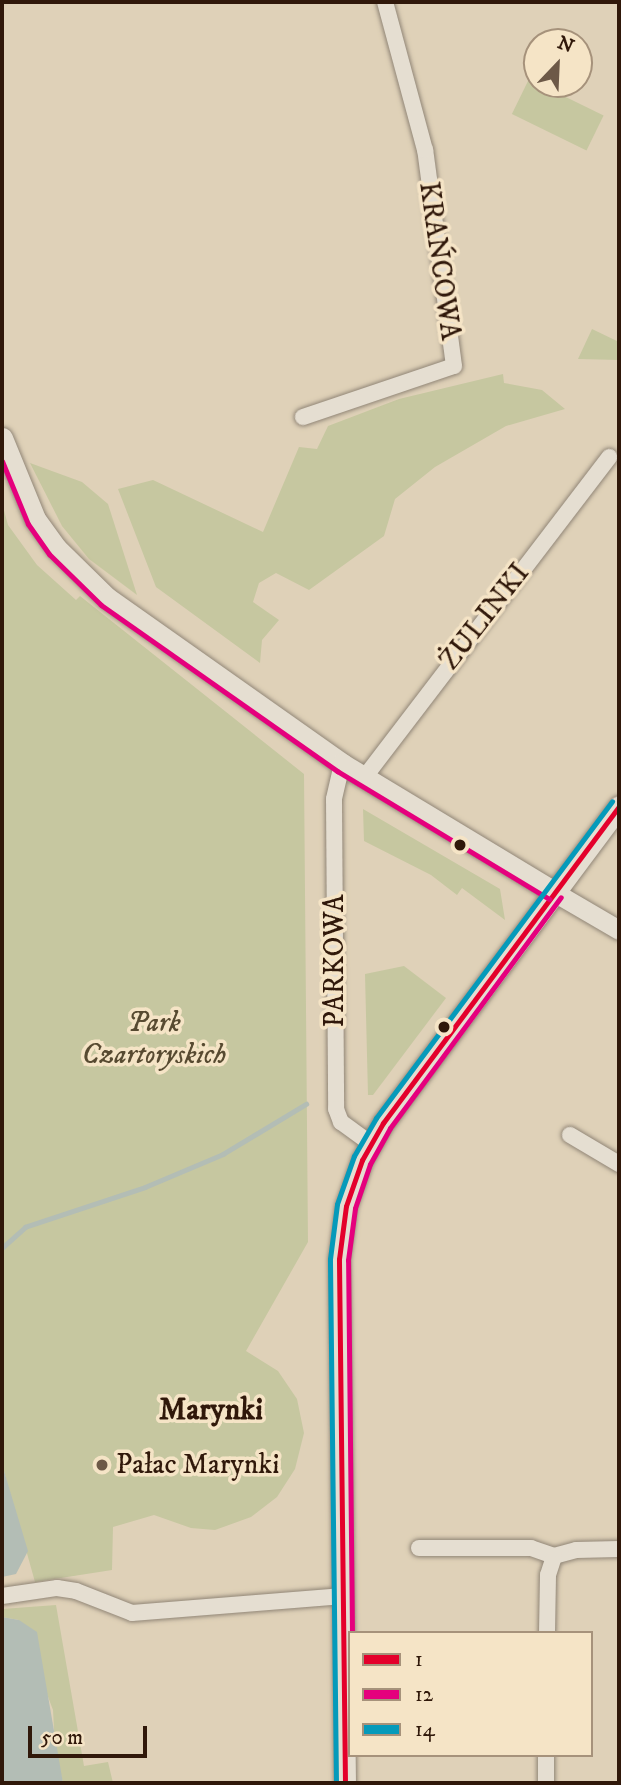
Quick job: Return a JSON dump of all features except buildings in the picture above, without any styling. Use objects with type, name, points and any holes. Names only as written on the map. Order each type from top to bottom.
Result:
[{"type":"main road","points":[[2,438],[35,519],[82,576],[107,598],[342,764],[554,892]]},
{"type":"main road","points":[[345,1783],[341,1231],[353,1182],[370,1144],[619,806]]},
{"type":"street","name":"KRAŃCOWA","points":[[303,417],[454,366],[425,150],[385,2]]},
{"type":"street","name":"ŻULINKI","points":[[364,778],[609,457]]},
{"type":"street","name":"PARKOWA","points":[[342,764],[334,799],[336,1109],[341,1122],[370,1144]]},
{"type":"street","points":[[554,892],[619,930]]},
{"type":"street","points":[[570,1135],[619,1164]]},
{"type":"street","points":[[419,1548],[530,1548],[554,1556],[576,1550],[619,1549]]},
{"type":"street","points":[[547,1631],[548,1575],[554,1556]]},
{"type":"street","points":[[2,1596],[57,1588],[76,1591],[132,1613],[343,1596]]},
{"type":"street","points":[[546,1757],[546,1783]]},
{"type":"green space","points":[[523,91],[523,98],[568,98],[604,115],[587,150],[512,114]]},
{"type":"green space","points":[[592,329],[619,342],[619,360],[578,359]]},
{"type":"green space","points":[[503,374],[504,383],[542,390],[565,409],[506,426],[435,467],[395,499],[384,536],[309,590],[276,573],[259,583],[253,602],[279,620],[262,640],[260,663],[156,587],[118,489],[153,480],[263,532],[299,447],[317,449],[328,426],[399,399]]},
{"type":"green space","points":[[30,463],[82,482],[108,504],[137,595],[89,559],[62,526]]},
{"type":"green space","name":"Park Czartoryskich","points":[[2,503],[8,525],[37,565],[76,600],[80,596],[304,774],[308,1242],[246,1351],[278,1371],[297,1399],[304,1433],[295,1469],[277,1497],[251,1517],[215,1530],[191,1528],[154,1515],[113,1527],[112,1570],[35,1582],[2,1464]]},
{"type":"green space","points":[[363,809],[500,889],[505,920],[462,888],[457,895],[431,875],[364,841]]},
{"type":"green space","points":[[404,966],[446,998],[373,1095],[368,1095],[365,974]]},
{"type":"green space","points":[[56,1605],[84,1766],[108,1762],[113,1783],[63,1783],[55,1749],[53,1710],[19,1620],[2,1617],[2,1609]]},
{"type":"shaded area","points":[[2,1464],[28,1551],[16,1574],[2,1577]]},
{"type":"shaded area","points":[[2,1617],[19,1620],[37,1632],[63,1783],[2,1783]]},
{"type":"waterway","points":[[2,1248],[25,1227],[145,1187],[223,1154],[306,1104]]},
{"type":"transit line","name":"12","points":[[2,461],[28,524],[49,554],[101,605],[337,771],[549,899]]},
{"type":"transit line","name":"14","points":[[336,1783],[330,1259],[337,1204],[354,1156],[376,1118],[612,801]]},
{"type":"transit line","name":"1","points":[[345,1783],[339,1259],[346,1206],[362,1160],[383,1123],[619,806]]},
{"type":"transit line","name":"12","points":[[352,1631],[348,1260],[355,1208],[370,1164],[390,1128],[561,897]]},
{"type":"place","name":"Pałac Marynki","points":[[102,1465]]},
{"type":"district","name":"Marynki","points":[[211,1411]]}]
